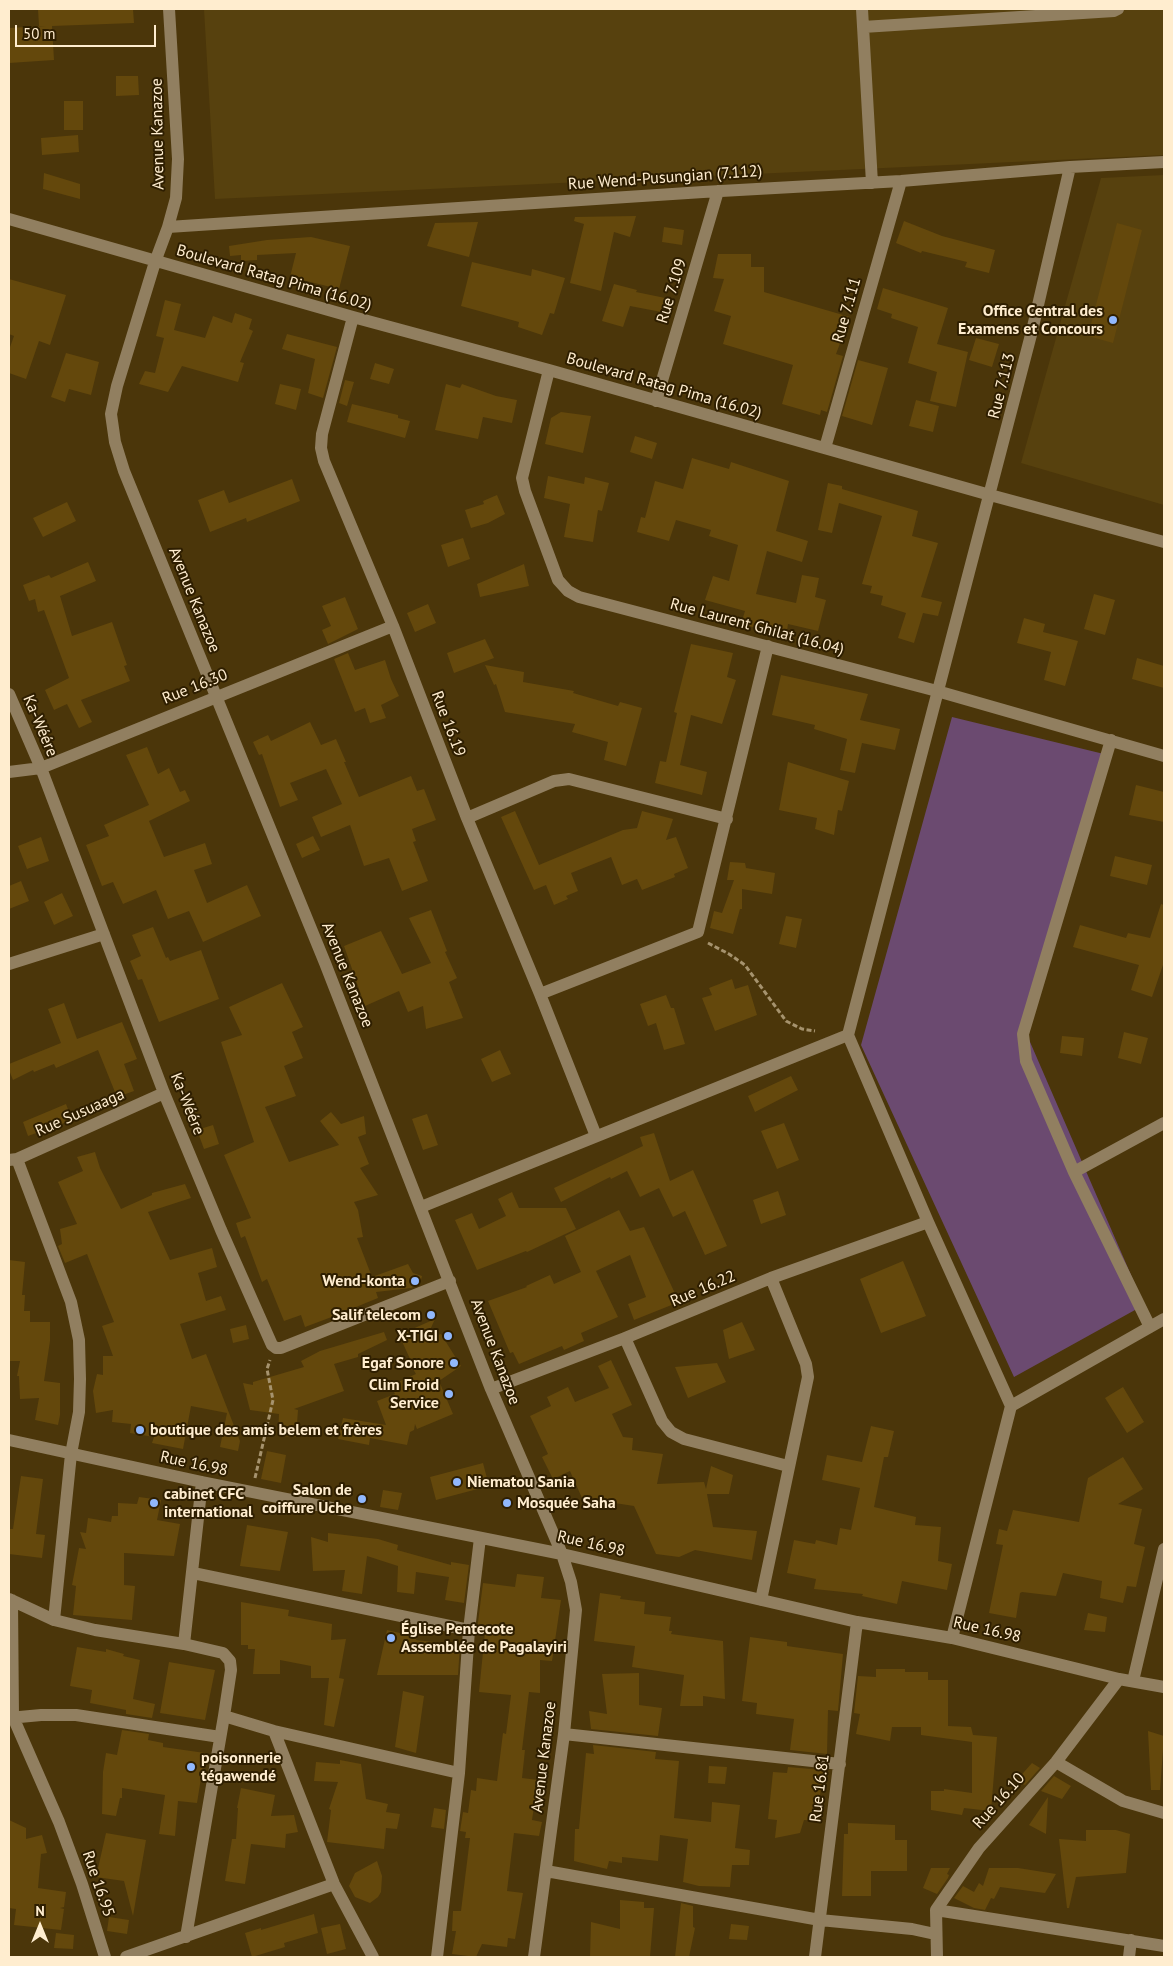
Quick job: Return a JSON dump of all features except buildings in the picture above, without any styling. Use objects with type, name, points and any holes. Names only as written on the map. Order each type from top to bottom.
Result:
[{"type":"street","name":"Avenue Kanazoe","points":[[169,9],[178,159],[176,198],[117,386],[111,414],[115,442],[124,471],[325,963],[491,1389],[562,1554],[571,1582],[576,1610],[564,1734],[534,1957]]},
{"type":"street","points":[[862,9],[872,183]]},
{"type":"street","points":[[863,27],[1114,11],[1118,9]]},
{"type":"street","name":"Rue Wend-Pusungian (7.112)","points":[[168,227],[718,191],[872,183],[1070,167],[1164,162]]},
{"type":"street","name":"Rue 7.113","points":[[848,1035],[1032,331],[1070,167]]},
{"type":"street","name":"Rue 7.111","points":[[825,448],[901,181]]},
{"type":"street","name":"Rue 7.109","points":[[656,401],[718,191]]},
{"type":"street","name":"Boulevard Ratag Pima (16.02)","points":[[9,219],[155,262],[1164,542]]},
{"type":"street","name":"Rue 16.19","points":[[353,317],[322,434],[321,448],[324,461],[393,626],[466,818],[540,994],[596,1136]]},
{"type":"street","name":"Rue Laurent Ghilat (16.04)","points":[[549,370],[522,478],[558,580],[568,591],[579,597],[937,690],[1164,756]]},
{"type":"street","name":"Rue 16.30","points":[[9,772],[41,768],[393,626]]},
{"type":"street","points":[[540,994],[698,932],[768,646]]},
{"type":"street","name":"Ka-Wéére","points":[[9,694],[41,768],[164,1093],[220,1230],[272,1345],[276,1348]]},
{"type":"street","points":[[1111,740],[1023,1034],[1026,1061],[1074,1172],[1150,1326]]},
{"type":"street","points":[[466,818],[554,781],[569,778],[727,819]]},
{"type":"street","points":[[9,964],[104,934]]},
{"type":"street","points":[[421,1207],[848,1035],[928,1222],[1011,1406],[952,1638]]},
{"type":"street","name":"Rue Susuaaga","points":[[13,1159],[164,1093]]},
{"type":"street","points":[[1074,1172],[1164,1123]]},
{"type":"street","points":[[13,1159],[71,1302],[79,1340],[79,1412],[71,1454],[54,1620]]},
{"type":"street","name":"Rue 16.22","points":[[491,1389],[625,1338],[771,1278],[928,1222]]},
{"type":"street","points":[[761,1600],[808,1377],[806,1364],[771,1278]]},
{"type":"street","points":[[276,1348],[281,1348],[450,1282]]},
{"type":"street","points":[[1011,1406],[1164,1319]]},
{"type":"street","points":[[625,1338],[662,1421],[671,1432],[684,1439],[788,1466]]},
{"type":"street","name":"Rue 16.98","points":[[9,1440],[202,1482],[562,1554],[857,1622],[952,1638],[1164,1687]]},
{"type":"street","points":[[184,1644],[202,1482]]},
{"type":"street","points":[[437,1957],[459,1773],[469,1630],[480,1538]]},
{"type":"street","points":[[1133,1681],[1164,1549]]},
{"type":"street","points":[[193,1573],[469,1630]]},
{"type":"street","points":[[186,1937],[224,1716],[231,1670],[230,1661],[223,1654],[184,1644],[95,1630],[54,1620],[10,1599],[11,1718],[76,1715],[220,1737]]},
{"type":"street","name":"Rue 16.81","points":[[815,1957],[857,1622]]},
{"type":"street","name":"Rue 16.10","points":[[936,1910],[979,1848],[1056,1762],[1119,1678]]},
{"type":"street","points":[[224,1716],[274,1730],[459,1773]]},
{"type":"street","name":"Rue 16.95","points":[[11,1718],[59,1822],[82,1884],[104,1957]]},
{"type":"street","points":[[274,1730],[334,1884],[373,1957]]},
{"type":"street","points":[[564,1734],[840,1764]]},
{"type":"street","points":[[1056,1762],[1123,1801],[1164,1813]]},
{"type":"street","points":[[546,1871],[820,1920],[912,1929],[935,1934]]},
{"type":"street","points":[[126,1957],[334,1884]]},
{"type":"street","points":[[937,1957],[935,1934],[936,1910],[1164,1946]]},
{"type":"street","points":[[1129,1957],[1131,1940]]},
{"type":"path","points":[[698,932],[710,945],[729,954],[744,965],[786,1021],[802,1029],[820,1032]]},
{"type":"path","points":[[251,1492],[273,1400],[267,1368],[276,1348]]},
{"type":"shaded area","points":[[204,9],[1164,9],[1164,155],[215,199]]},
{"type":"shaded area","name":"Office Central des Examens et Concours","points":[[1164,175],[1164,505],[1021,463],[1101,178]]},
{"type":"shaded area","points":[[952,717],[1108,755],[1027,1035],[1144,1305],[1014,1377],[861,1045]]},
{"type":"place","name":"Office Central des Examens et Concours","points":[[1113,320]]},
{"type":"place","name":"Wend-konta","points":[[415,1281]]},
{"type":"place","name":"Salif telecom","points":[[431,1315]]},
{"type":"place","name":"X-TIGI","points":[[448,1336]]},
{"type":"place","name":"Egaf Sonore","points":[[454,1363]]},
{"type":"place","name":"Clim Froid Service","points":[[449,1394]]},
{"type":"place","name":"boutique des amis belem et frères","points":[[140,1430]]},
{"type":"place","name":"Niematou Sania","points":[[457,1482]]},
{"type":"place","name":"Salon de coiffure Uche","points":[[362,1499]]},
{"type":"place","name":"cabinet CFC international","points":[[154,1503]]},
{"type":"place","name":"Mosquée Saha","points":[[507,1503]]},
{"type":"place","name":"Église Pentecote Assemblée de Pagalayiri","points":[[391,1638]]},
{"type":"place","name":"poisonnerie tégawendé","points":[[191,1767]]}]
